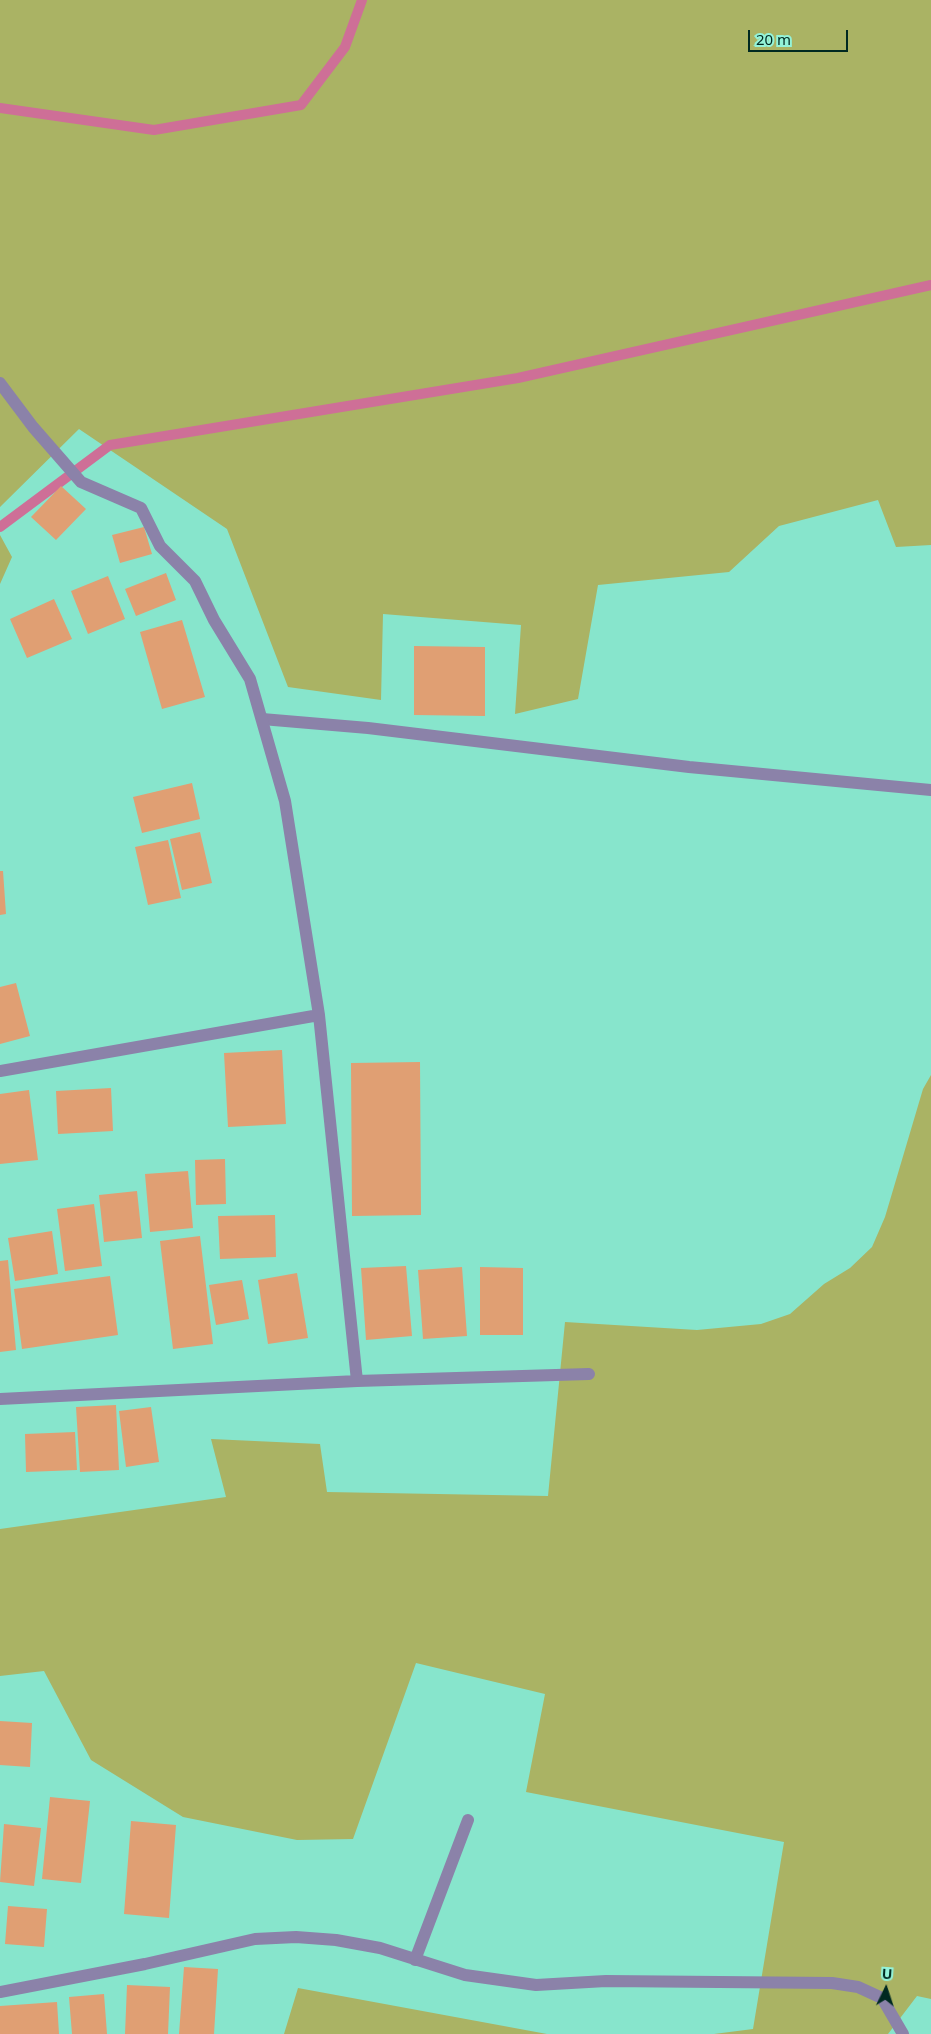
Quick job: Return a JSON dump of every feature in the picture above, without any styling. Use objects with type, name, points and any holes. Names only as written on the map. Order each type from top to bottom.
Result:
[{"type":"street","points":[[0,383],[81,482],[141,508],[160,546],[195,581],[214,620],[250,679],[285,801],[319,1015],[357,1381]]},
{"type":"street","points":[[262,719],[368,728],[689,767],[931,790]]},
{"type":"street","points":[[0,1071],[319,1015]]},
{"type":"street","points":[[0,1399],[357,1381],[589,1374]]},
{"type":"street","points":[[415,1960],[468,1820]]},
{"type":"street","points":[[0,1992],[145,1964],[255,1939],[296,1937],[336,1940],[380,1948],[465,1975],[536,1985],[606,1981],[832,1983],[858,1987],[882,1998],[903,2034]]},
{"type":"green space","points":[[0,0],[931,0],[931,545],[896,547],[878,500],[779,526],[729,572],[598,585],[578,699],[515,714],[521,625],[383,614],[381,700],[288,687],[227,529],[79,429],[0,507]]},
{"type":"green space","points":[[0,535],[12,557],[0,584]]},
{"type":"green space","points":[[931,1075],[931,1999],[917,1996],[888,2034],[714,2034],[753,2029],[784,1842],[526,1792],[545,1694],[416,1663],[353,1839],[297,1840],[183,1817],[91,1760],[44,1671],[0,1676],[0,1529],[226,1497],[211,1439],[320,1444],[327,1492],[548,1496],[565,1322],[697,1330],[761,1324],[790,1314],[824,1284],[850,1268],[872,1247],[885,1217],[923,1089]]},
{"type":"green space","points":[[298,1988],[547,2034],[284,2034]]},
{"type":"building","points":[[61,486],[86,509],[56,540],[31,517]]},
{"type":"building","points":[[144,527],[152,554],[120,563],[112,535]]},
{"type":"building","points":[[166,573],[176,600],[136,616],[125,589]]},
{"type":"building","points":[[108,576],[125,619],[88,634],[71,591]]},
{"type":"building","points":[[54,599],[72,639],[27,658],[10,619]]},
{"type":"building","points":[[182,620],[205,697],[162,709],[140,632]]},
{"type":"building","points":[[414,646],[485,647],[485,716],[414,715]]},
{"type":"building","points":[[192,783],[200,819],[142,833],[133,797]]},
{"type":"building","points":[[200,832],[212,883],[182,890],[170,839]]},
{"type":"building","points":[[168,840],[181,898],[148,905],[135,847]]},
{"type":"building","points":[[0,871],[3,871],[6,914],[0,915]]},
{"type":"building","points":[[16,983],[30,1036],[0,1044],[0,987]]},
{"type":"building","points":[[282,1050],[286,1124],[228,1127],[224,1053]]},
{"type":"building","points":[[420,1062],[421,1215],[352,1216],[351,1063]]},
{"type":"building","points":[[111,1088],[113,1131],[58,1134],[56,1091]]},
{"type":"building","points":[[29,1090],[38,1160],[0,1164],[0,1094]]},
{"type":"building","points":[[225,1159],[226,1204],[196,1205],[195,1160]]},
{"type":"building","points":[[188,1171],[193,1228],[150,1232],[145,1174]]},
{"type":"building","points":[[137,1191],[142,1238],[104,1242],[99,1195]]},
{"type":"building","points":[[94,1204],[102,1266],[65,1271],[57,1209]]},
{"type":"building","points":[[275,1215],[276,1257],[220,1259],[218,1216]]},
{"type":"building","points":[[52,1231],[58,1274],[15,1281],[8,1238]]},
{"type":"building","points":[[200,1236],[213,1344],[173,1349],[160,1241]]},
{"type":"building","points":[[8,1260],[16,1350],[0,1352],[0,1261]]},
{"type":"building","points":[[406,1266],[412,1336],[366,1340],[361,1268]]},
{"type":"building","points":[[462,1267],[467,1336],[423,1339],[418,1270]]},
{"type":"building","points":[[480,1267],[523,1268],[523,1335],[480,1335]]},
{"type":"building","points":[[297,1273],[308,1338],[268,1344],[258,1280]]},
{"type":"building","points":[[110,1276],[118,1335],[22,1349],[14,1289]]},
{"type":"building","points":[[242,1280],[249,1319],[216,1325],[209,1285]]},
{"type":"building","points":[[116,1405],[119,1470],[80,1472],[76,1407]]},
{"type":"building","points":[[151,1407],[159,1462],[126,1467],[119,1411]]},
{"type":"building","points":[[75,1432],[77,1470],[26,1472],[25,1434]]},
{"type":"building","points":[[0,1721],[32,1723],[30,1767],[0,1765]]},
{"type":"building","points":[[50,1797],[90,1801],[81,1883],[42,1879]]},
{"type":"building","points":[[131,1821],[176,1825],[169,1918],[124,1914]]},
{"type":"building","points":[[4,1824],[41,1828],[34,1886],[0,1882]]},
{"type":"building","points":[[8,1906],[47,1909],[44,1947],[5,1944]]},
{"type":"building","points":[[184,1967],[218,1969],[214,2034],[179,2034]]},
{"type":"building","points":[[127,1985],[170,1987],[168,2034],[125,2034]]},
{"type":"building","points":[[104,1994],[107,2034],[72,2034],[69,1997]]},
{"type":"building","points":[[57,2002],[59,2034],[0,2034],[0,2006]]},
{"type":"waterway","points":[[0,108],[154,130],[301,105],[345,47],[362,0]]},
{"type":"waterway","points":[[0,527],[110,445],[518,378],[931,285]]}]
